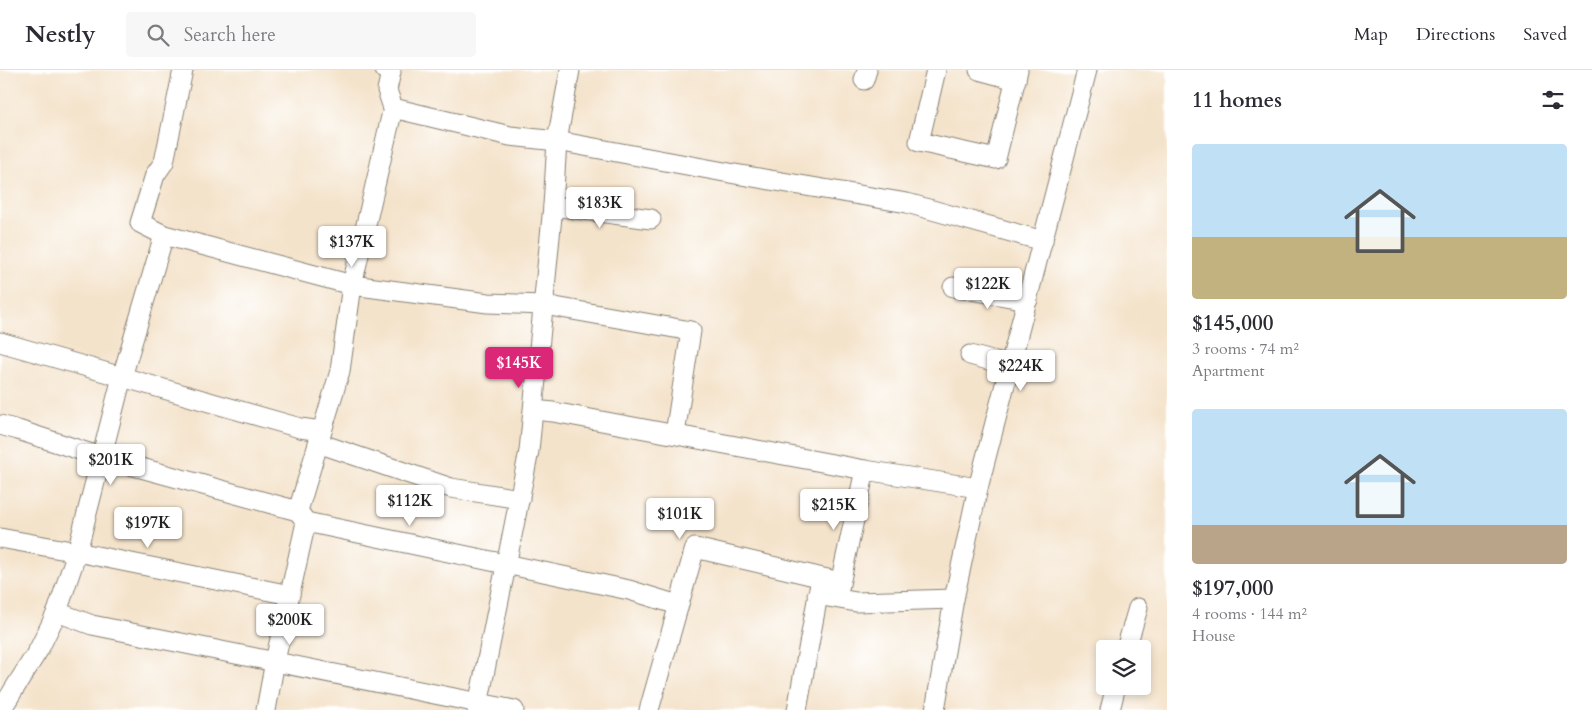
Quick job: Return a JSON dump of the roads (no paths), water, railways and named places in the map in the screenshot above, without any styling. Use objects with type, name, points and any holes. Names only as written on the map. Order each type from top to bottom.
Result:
[{"type":"street","points":[[183,70],[164,162],[155,175],[140,223],[164,235],[352,285],[488,304],[544,305],[691,331],[675,434]]},
{"type":"street","points":[[266,710],[290,595],[302,517],[320,437],[340,371],[352,285],[393,108],[387,90],[391,72],[385,70]]},
{"type":"street","points":[[478,706],[530,451],[553,206],[557,141],[570,70]]},
{"type":"street","points":[[936,70],[919,142],[996,159],[1017,75],[980,70]]},
{"type":"street","points":[[935,710],[954,599],[978,488],[1087,70]]},
{"type":"street","points":[[393,108],[510,136],[557,141],[907,203],[1043,241]]},
{"type":"street","points":[[553,206],[651,219]]},
{"type":"street","points":[[8,704],[39,649],[57,612],[76,552],[122,377],[164,235]]},
{"type":"street","points":[[953,287],[1028,300]]},
{"type":"street","points":[[0,342],[300,428],[452,488],[520,499]]},
{"type":"street","points":[[970,355],[1010,366]]},
{"type":"street","points":[[534,410],[554,412],[865,470],[978,488]]},
{"type":"street","points":[[0,425],[302,517],[629,590],[678,605]]},
{"type":"street","points":[[838,590],[865,470]]},
{"type":"street","points":[[0,538],[290,595]]},
{"type":"street","points":[[649,710],[695,548],[819,587],[838,590],[856,602],[954,599]]},
{"type":"street","points":[[797,710],[819,587]]},
{"type":"street","points":[[1129,640],[1138,608]]},
{"type":"street","points":[[57,612],[92,625],[275,661],[478,706],[514,710]]},
{"type":"street","points":[[1110,710],[1114,695]]}]
